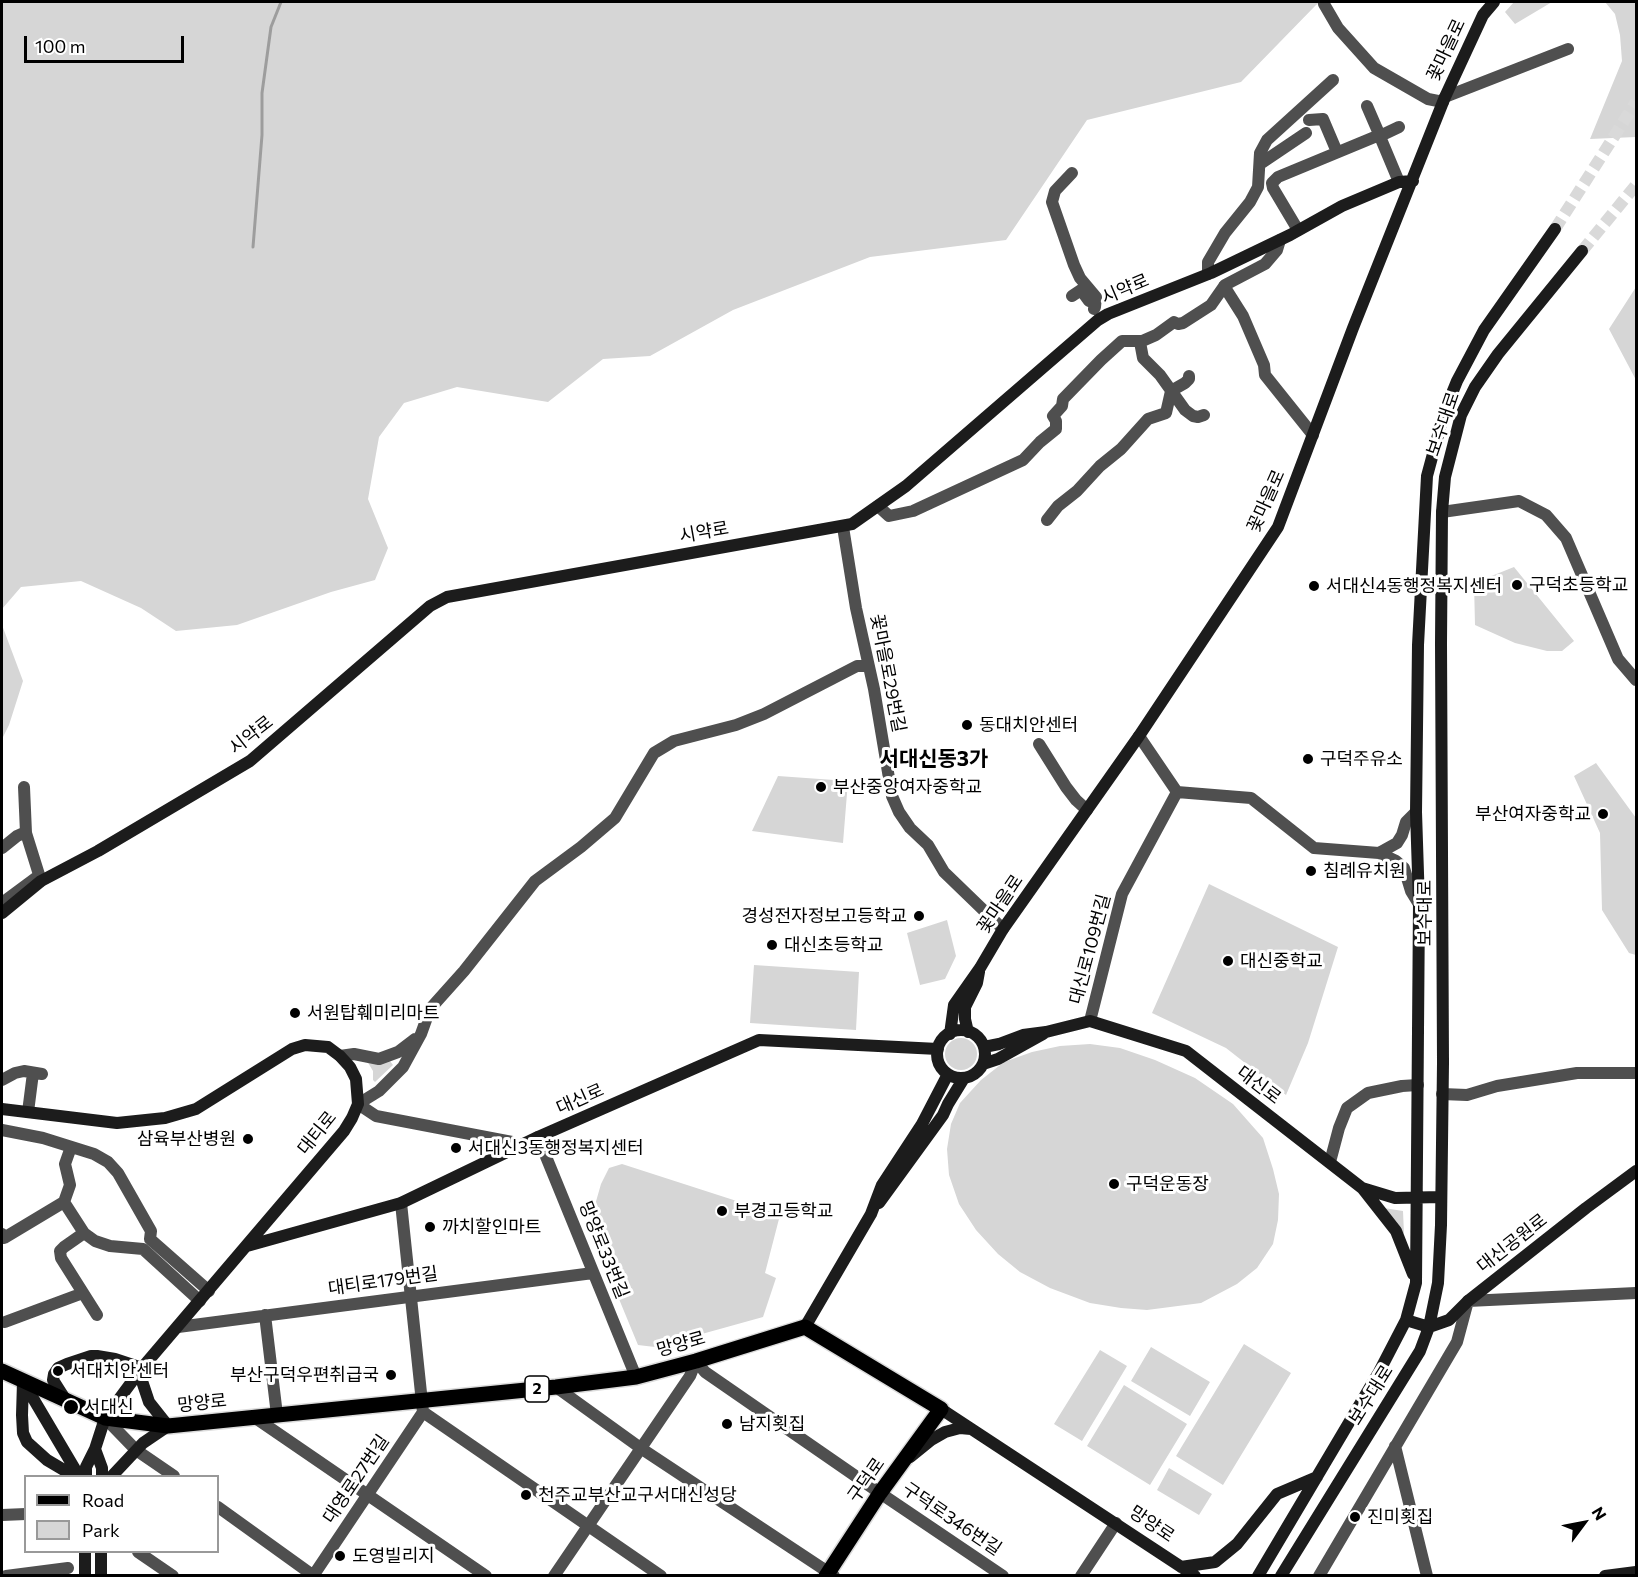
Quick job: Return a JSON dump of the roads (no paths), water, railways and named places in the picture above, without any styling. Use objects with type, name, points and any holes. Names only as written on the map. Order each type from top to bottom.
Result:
[{"type":"main road","name":"꽃마을로","points":[[950,1034],[954,1005],[980,968],[1003,929],[1139,736],[1278,527],[1444,99],[1483,15],[1494,2]]},
{"type":"main road","name":"시약로","points":[[2,913],[40,878],[98,851],[250,761],[430,606],[447,597],[508,584],[852,524],[906,486],[1098,313],[1208,274],[1280,240],[1342,206],[1399,182],[1413,181]]},
{"type":"main road","name":"보수대로","points":[[1258,1575],[1379,1372],[1406,1320],[1416,1283],[1419,904],[1416,812],[1418,645],[1426,476],[1444,413],[1484,330],[1555,229]]},
{"type":"main road","name":"보수대로","points":[[1281,1575],[1420,1352],[1429,1327],[1438,1283],[1441,1197],[1442,512],[1447,467],[1461,415],[1475,387],[1498,354],[1582,251]]},
{"type":"main road","name":"꽃마을로","points":[[968,1032],[965,1007],[977,983],[980,968]]},
{"type":"main road","points":[[984,1047],[1023,1035],[1090,1021]]},
{"type":"main road","name":"대신로","points":[[1090,1021],[1186,1051],[1362,1188],[1395,1198],[1441,1197]]},
{"type":"main road","points":[[983,1064],[984,1047],[968,1032],[959,1031],[950,1034],[944,1038],[938,1049],[941,1068],[948,1074],[964,1078],[972,1076],[983,1064],[998,1059],[1046,1032]]},
{"type":"main road","name":"대신로","points":[[247,1246],[401,1203],[538,1137],[759,1040],[938,1049]]},
{"type":"main road","points":[[2,1109],[117,1123],[165,1118],[196,1108],[292,1049],[320,1045],[328,1047],[340,1056]]},
{"type":"main road","name":"대티로","points":[[86,1475],[86,1467],[95,1449],[105,1418],[142,1368],[344,1131],[352,1118],[358,1104],[356,1079],[350,1067],[340,1056]]},
{"type":"main road","points":[[805,1327],[871,1214],[882,1185],[922,1124],[948,1074]]},
{"type":"main road","points":[[871,1214],[891,1190],[927,1134],[943,1115],[964,1078]]},
{"type":"main road","name":"대신공원로","points":[[1429,1327],[1449,1320],[1468,1301],[1636,1171]]},
{"type":"main road","points":[[1362,1188],[1396,1231],[1416,1283]]},
{"type":"main road","points":[[1406,1320],[1429,1327]]},
{"type":"main road","name":"망양로","points":[[105,1418],[168,1426],[277,1415],[423,1406],[636,1377],[805,1327],[941,1409],[1195,1575]]},
{"type":"main road","points":[[66,1401],[53,1380],[58,1368],[67,1364],[97,1356],[142,1368],[142,1381],[149,1402],[168,1426],[136,1450],[113,1475]]},
{"type":"main road","name":"2","points":[[2,1371],[105,1418]]},
{"type":"main road","points":[[23,1382],[21,1415],[27,1442],[47,1460],[72,1475]]},
{"type":"main road","points":[[23,1382],[78,1475]]},
{"type":"main road","name":"구덕로","points":[[829,1574],[880,1494],[941,1409]]},
{"type":"main road","points":[[900,1466],[938,1436],[954,1429],[972,1429]]},
{"type":"main road","points":[[95,1449],[102,1468],[102,1475]]},
{"type":"main road","points":[[1181,1567],[1215,1562],[1237,1544],[1277,1494],[1317,1477]]},
{"type":"main road","points":[[85,1553],[85,1575]]},
{"type":"main road","points":[[101,1553],[101,1575]]},
{"type":"main road","points":[[1605,1575],[1633,1573]]},
{"type":"street","points":[[1324,4],[1338,28],[1374,68],[1428,99],[1444,99],[1568,49]]},
{"type":"street","points":[[1208,274],[1208,262],[1213,253],[1225,233],[1250,202],[1258,187],[1260,153],[1267,140],[1333,80]]},
{"type":"street","points":[[1367,106],[1399,182]]},
{"type":"street","points":[[1260,164],[1307,126],[1323,119],[1337,153]]},
{"type":"street","points":[[1298,230],[1272,183],[1278,177],[1399,127]]},
{"type":"street","points":[[1072,173],[1055,191],[1052,202],[1080,278],[1096,297],[1095,308],[1098,313]]},
{"type":"street","points":[[878,506],[886,515],[891,516],[927,506],[1023,460],[1056,429],[1053,416],[1062,406],[1065,397],[1119,343],[1141,341],[1156,335],[1174,322],[1183,323],[1211,305],[1224,286],[1265,264],[1276,250],[1280,240]]},
{"type":"street","points":[[1224,286],[1244,316],[1264,365],[1265,375],[1313,435]]},
{"type":"street","points":[[1072,296],[1079,290],[1084,292],[1098,313]]},
{"type":"street","points":[[1141,341],[1143,358],[1160,375],[1185,410],[1193,416],[1204,415]]},
{"type":"street","points":[[1047,520],[1058,506],[1077,491],[1100,466],[1121,450],[1148,419],[1166,413],[1172,391],[1188,381],[1189,376]]},
{"type":"street","points":[[1047,437],[1052,439],[1066,430]]},
{"type":"street","points":[[1442,512],[1519,501],[1546,516],[1566,537],[1618,659],[1636,680]]},
{"type":"street","name":"꽃마을로29번길","points":[[843,527],[892,796],[899,812],[910,828],[928,845],[944,872],[1003,929]]},
{"type":"street","points":[[517,1148],[512,1142],[376,1116],[358,1104],[379,1091],[403,1067],[421,1034],[430,1009],[464,971],[535,881],[581,848],[615,818],[654,753],[674,741],[764,714],[857,666],[868,666]]},
{"type":"street","points":[[1139,736],[1177,792],[1251,798],[1314,848],[1379,853],[1396,861],[1404,868],[1411,891],[1419,904]]},
{"type":"street","points":[[1039,744],[1066,787],[1087,810]]},
{"type":"street","points":[[2,903],[40,878],[26,832],[24,787]]},
{"type":"street","name":"대신로109번길","points":[[1090,1021],[1122,894],[1177,792]]},
{"type":"street","points":[[1379,853],[1397,843],[1406,822],[1416,812]]},
{"type":"street","points":[[2,848],[26,832]]},
{"type":"street","points":[[340,1056],[354,1054],[379,1059],[388,1057],[421,1034]]},
{"type":"street","points":[[2,1080],[15,1073],[37,1074],[28,1112]]},
{"type":"street","points":[[1442,1094],[1467,1095],[1497,1086],[1576,1073],[1636,1073]]},
{"type":"street","points":[[1330,1162],[1347,1108],[1368,1094],[1402,1086],[1418,1085]]},
{"type":"street","points":[[2,1130],[43,1138],[94,1154],[108,1162],[118,1173],[152,1231],[150,1239],[209,1291]]},
{"type":"street","name":"망양로33번길","points":[[538,1137],[636,1377]]},
{"type":"street","points":[[2,1234],[4,1238],[64,1202],[70,1185],[65,1164],[71,1148]]},
{"type":"street","points":[[64,1202],[84,1233],[95,1241],[110,1246],[143,1249],[200,1302]]},
{"type":"street","points":[[401,1203],[423,1406],[662,1575]]},
{"type":"street","points":[[84,1233],[60,1251],[61,1258],[97,1315]]},
{"type":"street","name":"대티로179번길","points":[[178,1327],[593,1273]]},
{"type":"street","points":[[5,1322],[83,1293]]},
{"type":"street","points":[[1319,1575],[1457,1342],[1468,1301],[1636,1293]]},
{"type":"street","points":[[265,1315],[277,1415]]},
{"type":"street","points":[[554,1575],[642,1449],[690,1376],[696,1361]]},
{"type":"street","name":"구덕로346번길","points":[[696,1361],[705,1372],[880,1494],[1004,1575]]},
{"type":"street","points":[[556,1387],[642,1449],[829,1574]]},
{"type":"street","name":"대영로27번길","points":[[313,1575],[368,1494],[423,1406]]},
{"type":"street","points":[[254,1417],[486,1575]]},
{"type":"street","points":[[105,1418],[136,1450],[173,1475]]},
{"type":"street","points":[[1395,1446],[1427,1575]]},
{"type":"street","points":[[219,1508],[313,1575]]},
{"type":"street","points":[[2,1515],[24,1514]]},
{"type":"street","points":[[1081,1575],[1116,1523]]},
{"type":"street","points":[[141,1553],[173,1575]]},
{"type":"street","points":[[6,1575],[68,1568]]},
{"type":"waterway","points":[[253,247],[262,135],[262,93],[271,27],[281,2]]},
{"type":"tunnel","points":[[1555,229],[1636,102]]},
{"type":"tunnel","points":[[1582,251],[1636,185]]},
{"type":"place","name":"구덕초등학교","points":[[1517,585]]},
{"type":"place","name":"서대신4동행정복지센터","points":[[1314,586]]},
{"type":"place","name":"동대치안센터","points":[[967,725]]},
{"type":"place","name":"구덕주유소","points":[[1308,759]]},
{"type":"place","name":"부산중앙여자중학교","points":[[821,787]]},
{"type":"place","name":"부산여자중학교","points":[[1603,814]]},
{"type":"place","name":"침례유치원","points":[[1311,871]]},
{"type":"place","name":"경성전자정보고등학교","points":[[919,916]]},
{"type":"place","name":"대신초등학교","points":[[772,945]]},
{"type":"place","name":"대신중학교","points":[[1228,961]]},
{"type":"place","name":"서원탑훼미리마트","points":[[295,1013]]},
{"type":"place","name":"삼육부산병원","points":[[248,1139]]},
{"type":"place","name":"서대신3동행정복지센터","points":[[456,1148]]},
{"type":"place","name":"구덕운동장","points":[[1114,1184]]},
{"type":"place","name":"부경고등학교","points":[[722,1211]]},
{"type":"place","name":"까치할인마트","points":[[430,1227]]},
{"type":"place","name":"서대치안센터","points":[[58,1371]]},
{"type":"place","name":"부산구덕우편취급국","points":[[391,1375]]},
{"type":"place","name":"서대신","points":[[71,1407]]},
{"type":"place","name":"남지횟집","points":[[727,1424]]},
{"type":"place","name":"천주교부산교구서대신성당","points":[[526,1495]]},
{"type":"place","name":"진미횟집","points":[[1355,1517]]},
{"type":"place","name":"도영빌리지","points":[[340,1556]]},
{"type":"district","name":"서대신동3가","points":[[934,759]]}]
